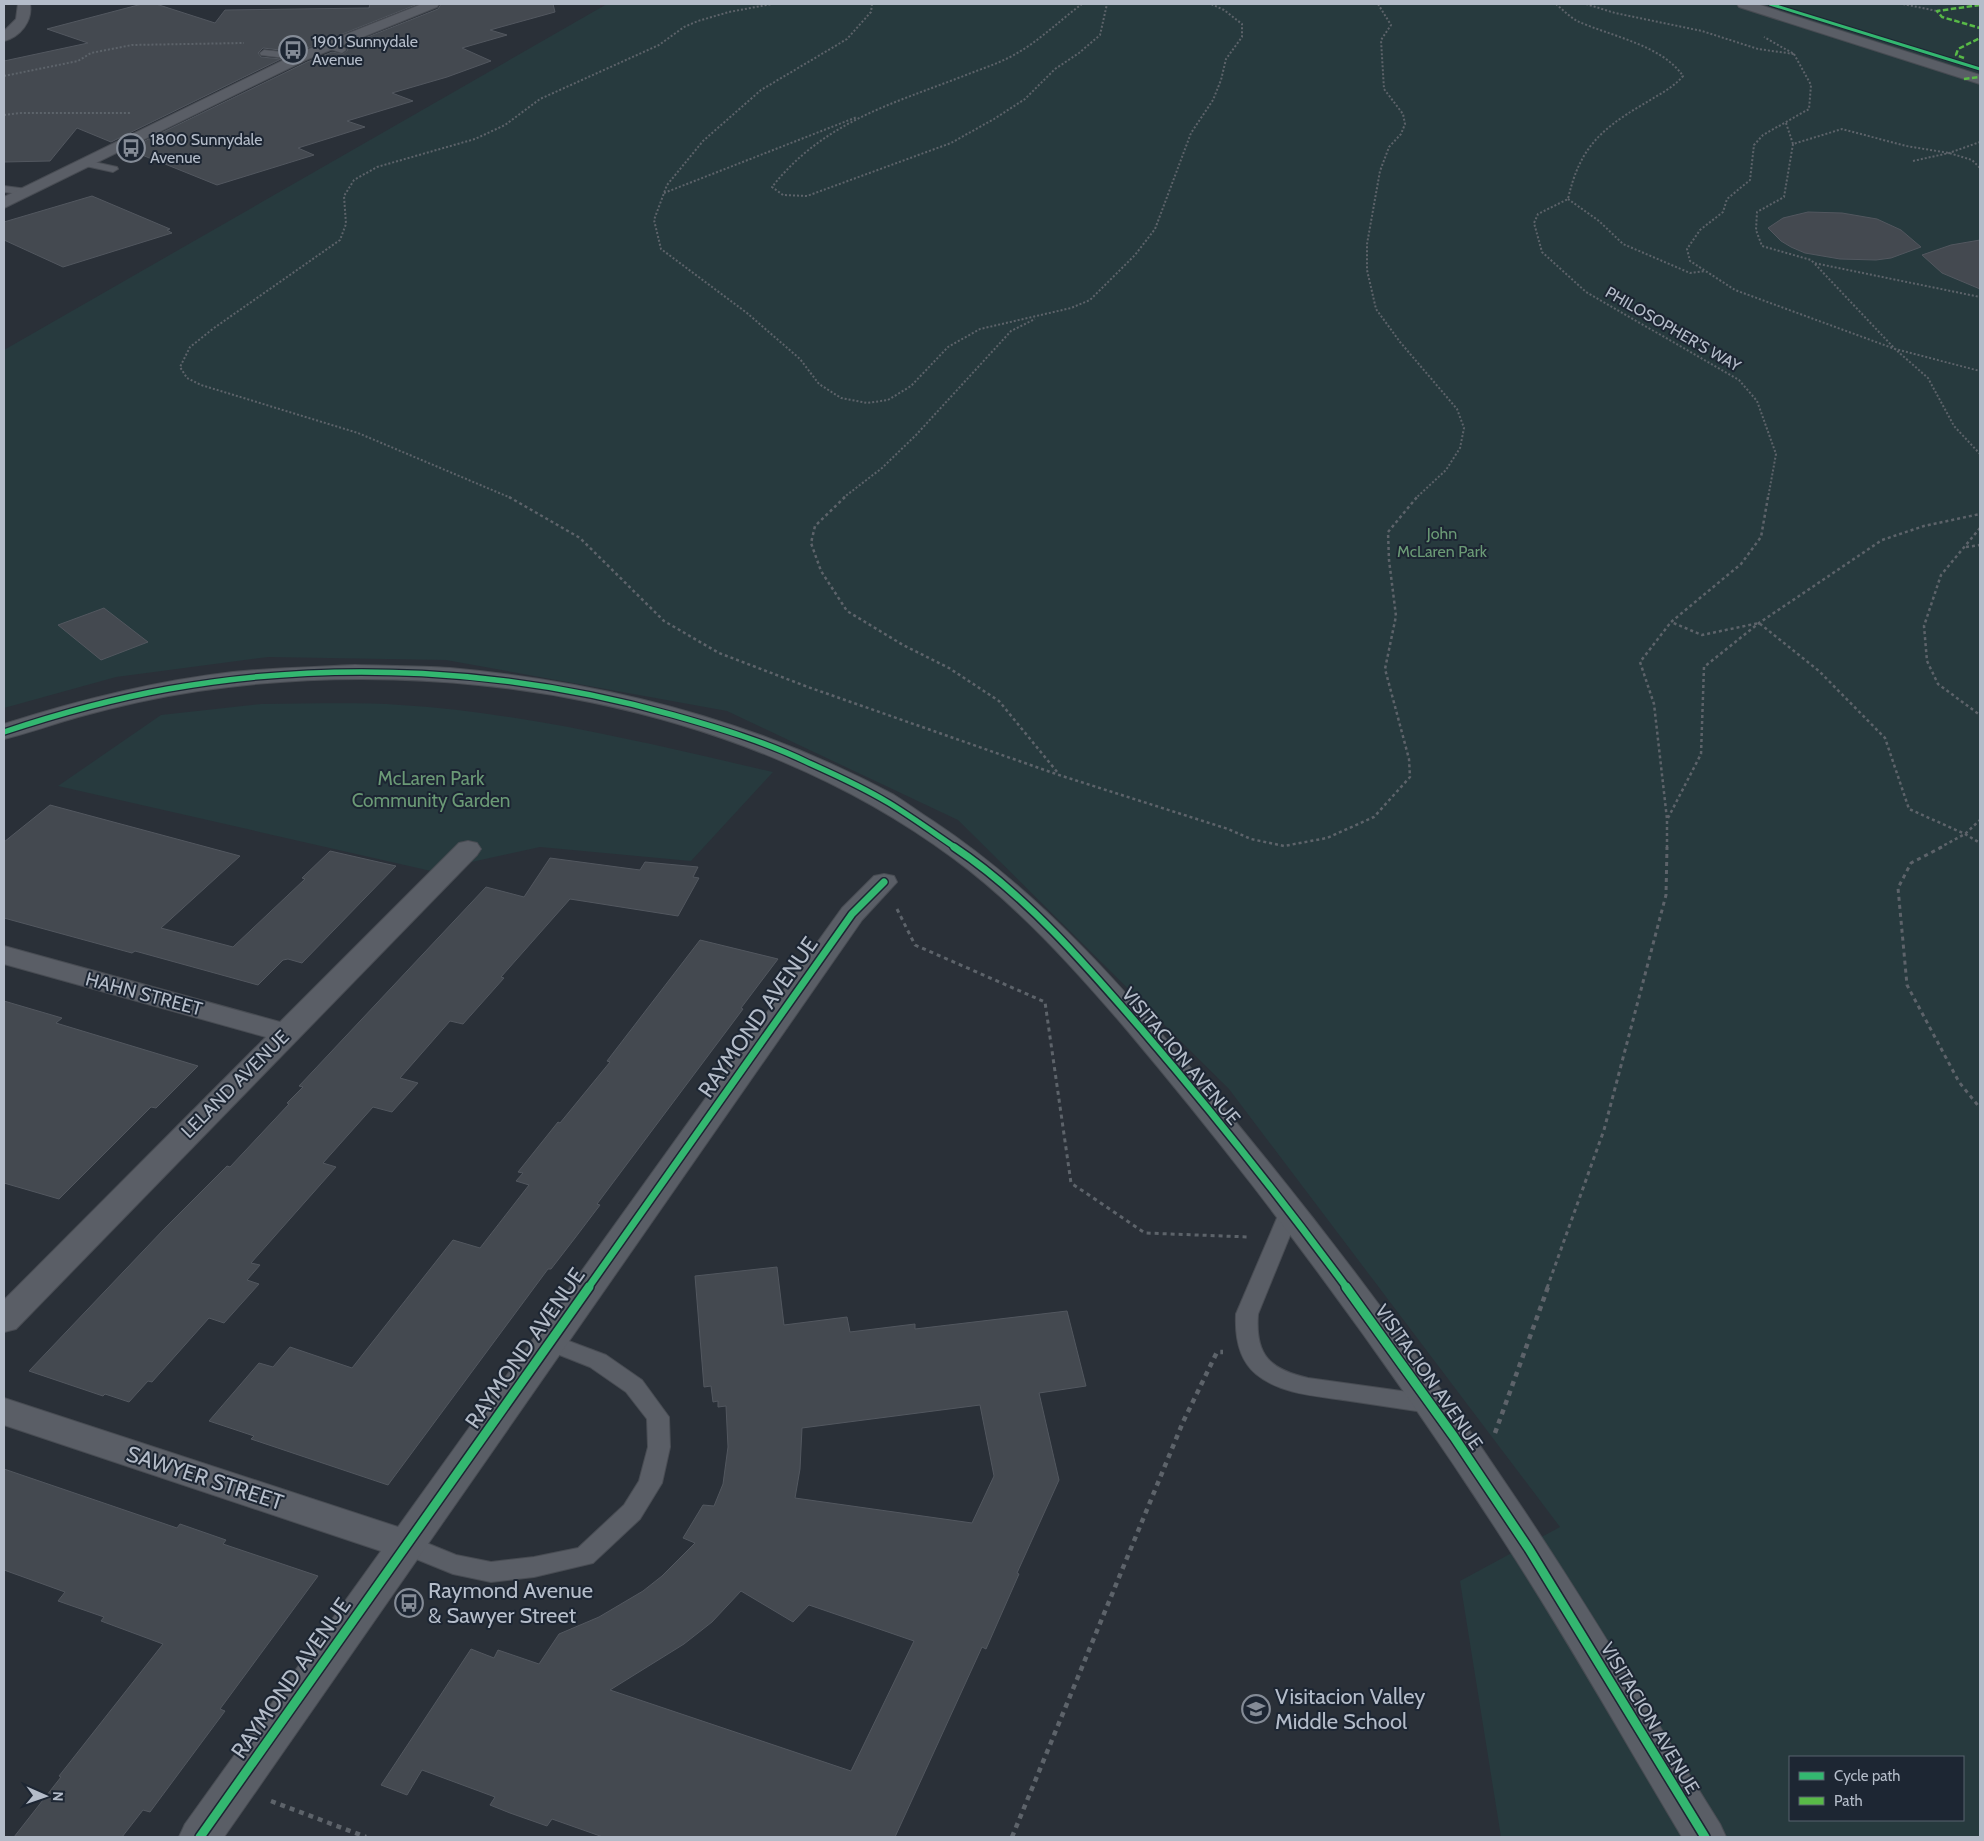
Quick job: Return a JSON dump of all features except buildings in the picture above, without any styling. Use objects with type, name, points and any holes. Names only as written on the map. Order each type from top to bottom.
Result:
[{"type":"street","points":[[4,37],[20,24],[25,13],[26,4]]},
{"type":"street","points":[[4,203],[301,57],[327,45],[404,17],[432,4]]},
{"type":"street","points":[[1744,4],[1980,80]]},
{"type":"street","name":"VISITACION AVENUE","points":[[4,732],[95,704],[211,682],[268,675],[379,672],[488,679],[588,695],[685,717],[779,750],[830,773],[921,823],[963,852],[1040,919],[1112,996],[1174,1067],[1285,1225],[1430,1404],[1480,1475],[1531,1552],[1705,1837]]},
{"type":"street","name":"LELAND AVENUE","points":[[4,1320],[468,849]]},
{"type":"street","name":"RAYMOND AVENUE","points":[[200,1837],[852,914],[866,897],[884,882]]},
{"type":"street","name":"HAHN STREET","points":[[4,955],[285,1033]]},
{"type":"street","name":"SAWYER STREET","points":[[4,1411],[407,1545]]},
{"type":"lane","points":[[327,45],[342,50]]},
{"type":"lane","points":[[264,53],[301,57]]},
{"type":"lane","points":[[86,163],[113,169]]},
{"type":"lane","points":[[4,189],[27,192]]},
{"type":"lane","points":[[1285,1225],[1247,1314],[1246,1331],[1251,1351],[1262,1367],[1282,1380],[1308,1386],[1430,1404]]},
{"type":"lane","points":[[407,1545],[453,1564],[491,1572],[534,1567],[585,1556],[632,1512],[650,1483],[659,1447],[658,1417],[634,1386],[598,1361],[550,1342]]},
{"type":"path","points":[[772,4],[702,19],[659,45],[540,99],[498,128],[444,149],[377,166],[354,180],[344,196],[346,230],[340,240],[214,328],[190,347],[180,367],[187,378],[201,385],[358,433],[507,496],[580,538],[664,621],[719,653],[808,687],[1059,775],[1228,829],[1251,839],[1284,846],[1327,838],[1374,817],[1410,777],[1408,759],[1385,669],[1396,616],[1389,560],[1388,532],[1415,499],[1446,470],[1460,448],[1464,428],[1457,409],[1400,342],[1376,309],[1367,270],[1367,244],[1380,171],[1389,147],[1401,134],[1405,124],[1403,114],[1384,89],[1381,40],[1391,25],[1378,4]]},
{"type":"path","points":[[872,4],[871,12],[847,39],[761,90],[703,141],[667,185],[654,220],[661,249],[747,313],[800,359],[820,384],[841,398],[867,403],[888,400],[911,386],[948,348],[980,329],[1071,308],[1090,300],[1135,255],[1155,229],[1191,133],[1213,100],[1221,80],[1226,59],[1242,37],[1242,24],[1224,10],[1211,4]]},
{"type":"path","points":[[664,193],[1012,56],[1033,44],[1054,24],[1082,4]]},
{"type":"path","points":[[876,109],[837,129],[810,146],[784,169],[772,187],[777,194],[807,196],[853,177],[951,142],[994,119],[1025,98],[1055,69],[1080,53],[1100,35],[1108,4]]},
{"type":"path","points":[[1556,4],[1575,20],[1660,54],[1677,66],[1683,76],[1675,85],[1606,128],[1589,145],[1571,179],[1568,199],[1624,244],[1690,273],[1705,271]]},
{"type":"path","points":[[1586,4],[1702,31],[1758,49],[1794,54]]},
{"type":"path","points":[[1903,4],[1937,12]]},
{"type":"path","points":[[1762,36],[1794,54],[1811,85],[1809,109],[1786,124],[1763,135],[1754,144],[1750,180],[1727,199],[1723,212],[1700,230],[1687,250],[1690,260],[1735,290],[1895,348],[1980,371]]},
{"type":"path","points":[[4,76],[78,61],[85,54],[134,44],[248,43]]},
{"type":"path","points":[[4,115],[146,113],[182,116]]},
{"type":"path","points":[[1786,124],[1793,144],[1784,197],[1757,212],[1754,225],[1762,246],[1811,260],[1895,348],[1928,378],[1954,426],[1980,454]]},
{"type":"path","points":[[1793,144],[1842,130],[1906,146],[1949,153],[1972,160],[1980,168]]},
{"type":"path","points":[[1913,161],[1949,153],[1980,142]]},
{"type":"path","points":[[1814,263],[1980,297]]},
{"type":"path","points":[[1040,316],[1011,331],[916,435],[882,468],[834,506],[815,526],[811,543],[821,571],[847,611],[904,645],[949,668],[1000,700],[1059,775]]},
{"type":"path","points":[[1480,1475],[1604,1130],[1666,895],[1667,819],[1701,754],[1704,667],[1759,623],[1882,540],[1924,526],[1980,514]]},
{"type":"path","points":[[1980,528],[1941,576],[1924,626],[1927,661],[1938,684],[1980,715]]},
{"type":"path","points":[[1965,547],[1980,545]]},
{"type":"path","points":[[1671,622],[1702,635],[1759,623]]},
{"type":"path","points":[[1759,623],[1819,671],[1885,738],[1909,809],[1965,834],[1980,843]]},
{"type":"path","points":[[1980,820],[1965,834],[1912,863],[1898,888],[1907,985],[1959,1082],[1980,1108]]},
{"type":"path","points":[[884,882],[915,945],[1045,1002],[1071,1183],[1145,1233],[1285,1225]]},
{"type":"path","points":[[1012,1837],[1183,1422],[1217,1352],[1251,1351]]},
{"type":"path","points":[[235,1787],[366,1837]]},
{"type":"green space","name":"John McLaren Park","points":[[607,4],[1980,4],[1980,1837],[1501,1837],[1460,1581],[1560,1527],[1229,1089],[958,820],[727,711],[446,660],[268,657],[116,677],[4,708],[4,350]]},
{"type":"green space","name":"McLaren Park Community Garden","points":[[261,704],[384,704],[495,715],[588,731],[773,772],[691,861],[540,847],[431,871],[58,786],[161,715]]},
{"type":"marked path","points":[[1980,5],[1937,11],[1942,17],[1980,28]]},
{"type":"marked path","points":[[1964,58],[1956,55],[1958,49],[1980,38]]},
{"type":"marked path","points":[[1964,79],[1980,77]]},
{"type":"cycle path","points":[[1770,4],[1980,69]]},
{"type":"cycle path","points":[[4,732],[101,703],[167,689],[233,679],[355,672],[446,675],[539,685],[631,703],[721,729],[808,762],[888,803],[962,852],[1031,910],[1094,975],[1154,1043],[1253,1164],[1376,1326],[1492,1493],[1574,1621],[1705,1837]]},
{"type":"cycle path","points":[[200,1837],[852,914],[884,882]]},
{"type":"place","name":"1901 Sunnydale Avenue","points":[[293,50]]},
{"type":"place","name":"1800 Sunnydale Avenue","points":[[131,148]]},
{"type":"place","name":"Raymond Avenue & Sawyer Street","points":[[409,1603]]},
{"type":"place","name":"Visitacion Valley Middle School","points":[[1256,1709]]}]
